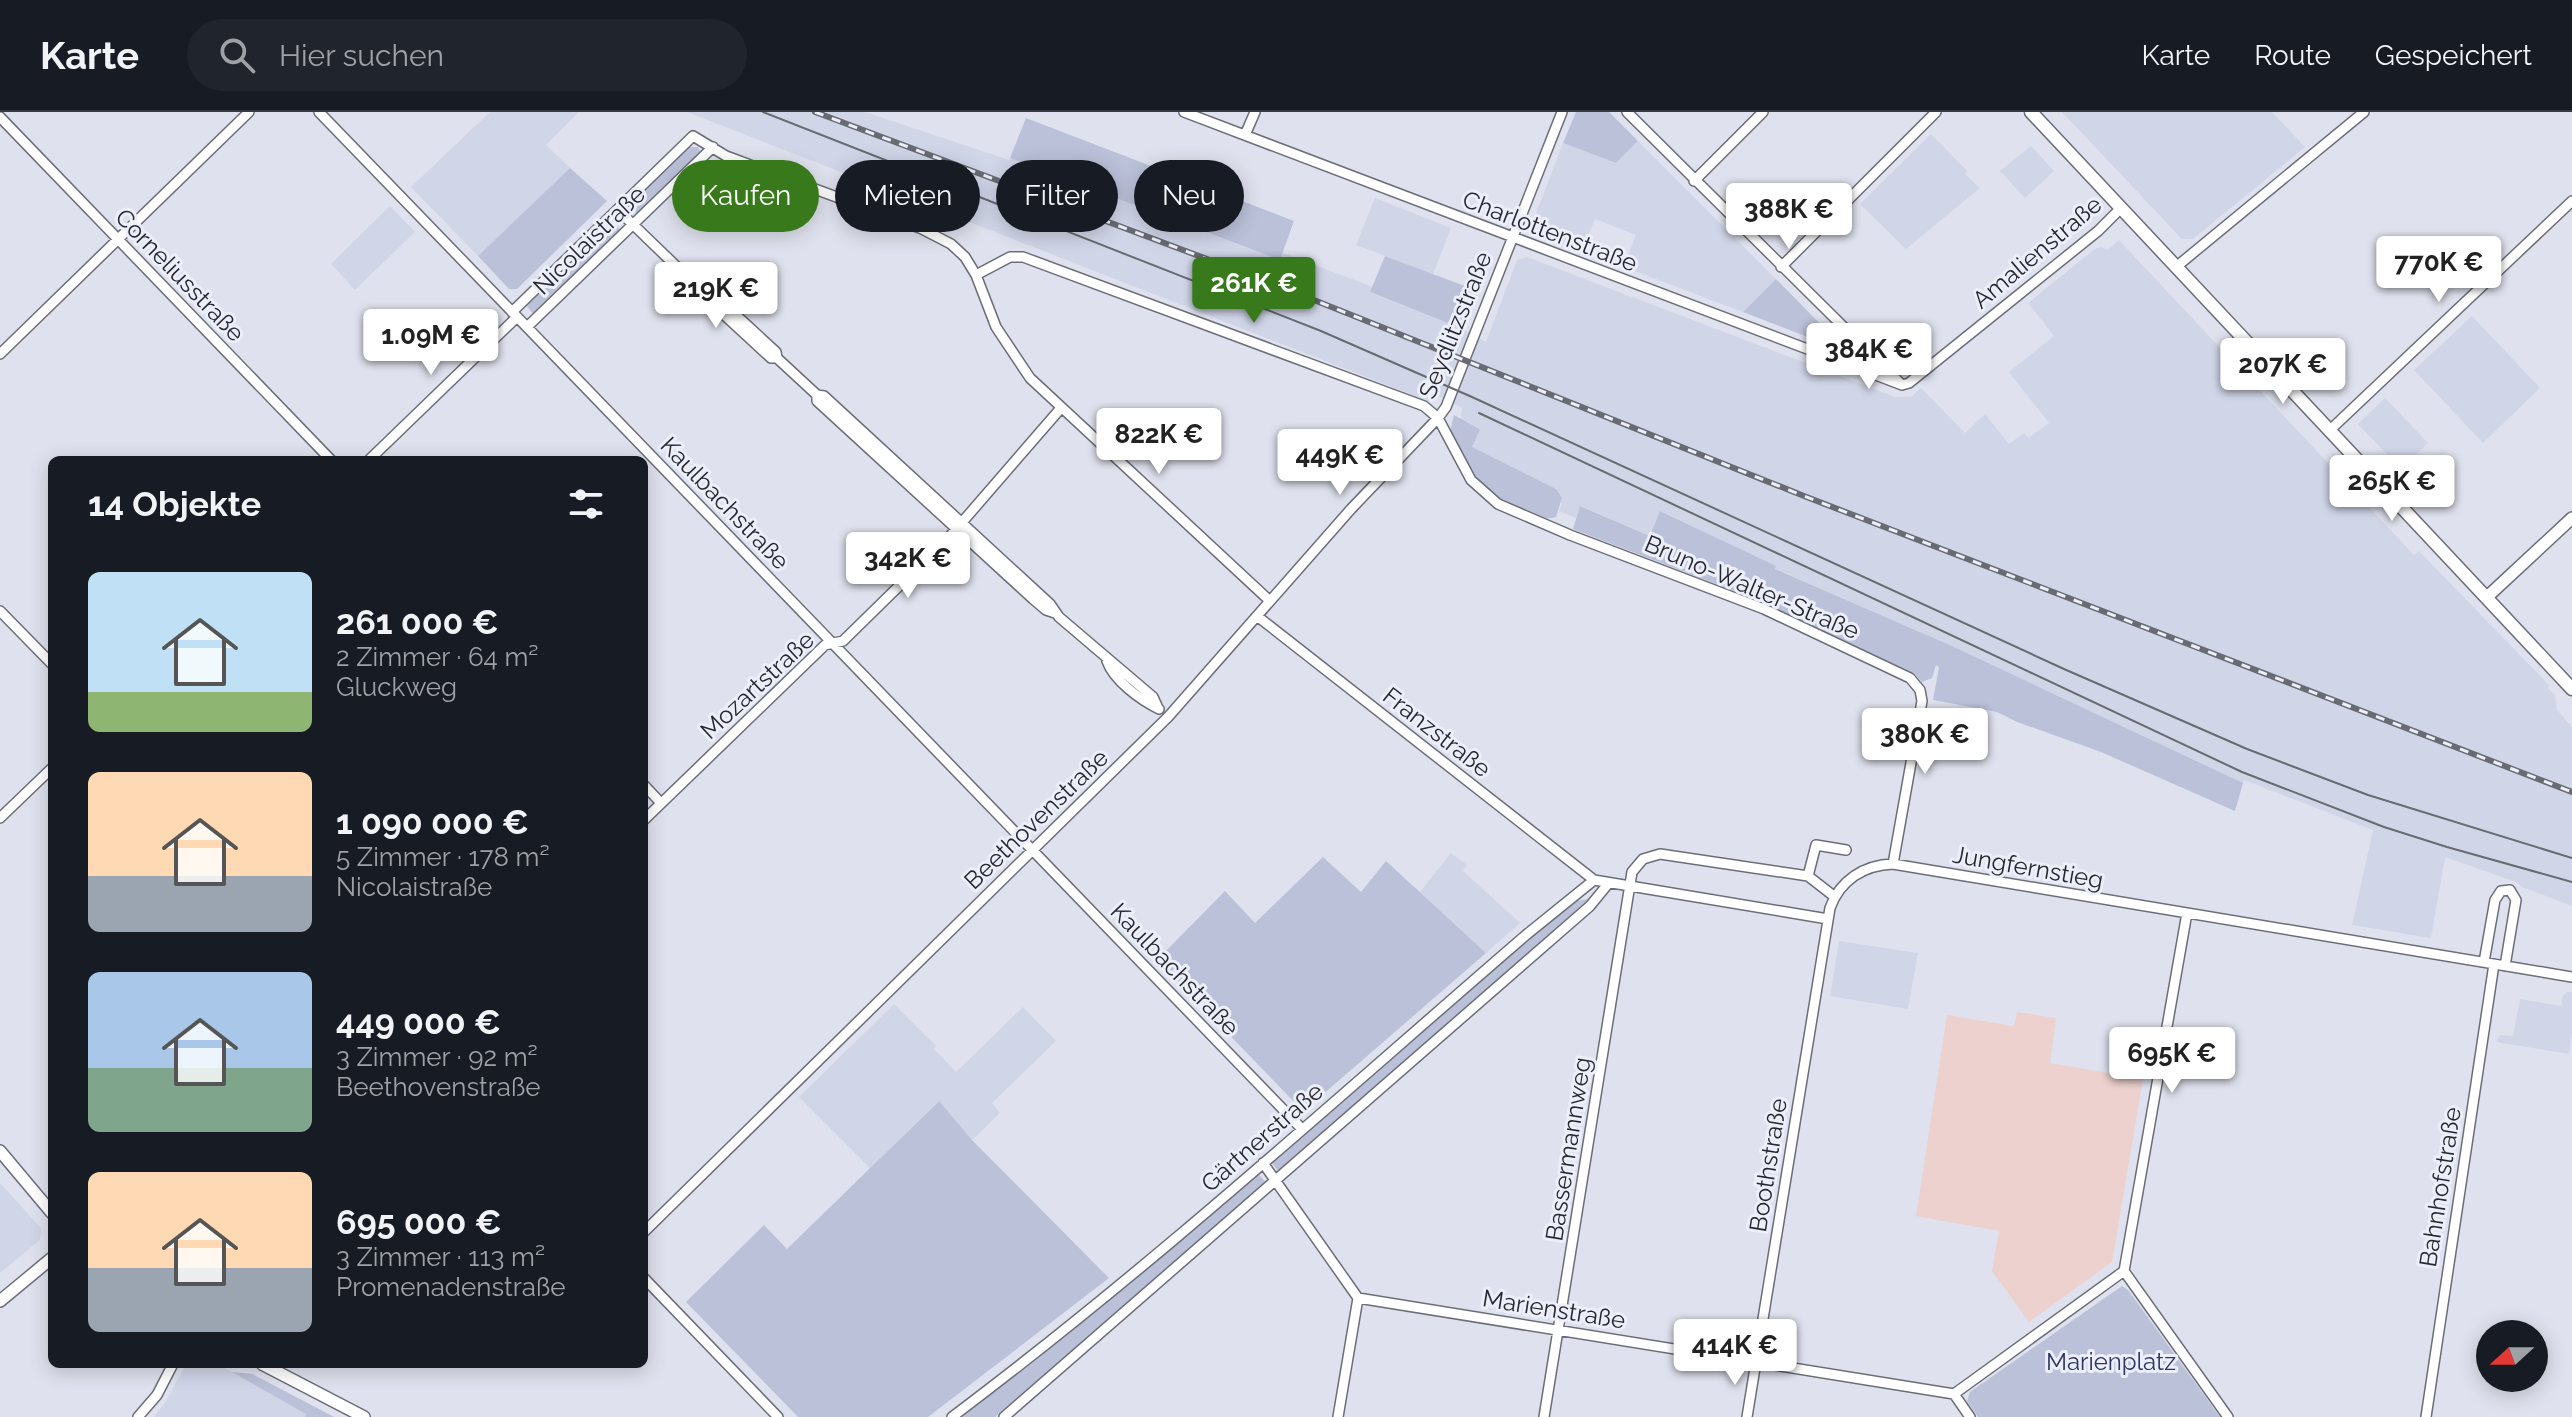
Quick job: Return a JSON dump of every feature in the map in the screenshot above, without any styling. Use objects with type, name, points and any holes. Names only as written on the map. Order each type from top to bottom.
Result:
[{"type":"main road","points":[[2031,112],[2572,689]]},
{"type":"street","points":[[0,354],[249,112]]},
{"type":"street","name":"Kaulbachstraße","points":[[319,112],[1302,1129]]},
{"type":"street","name":"Charlottenstraße","points":[[1184,112],[1902,385]]},
{"type":"street","points":[[1245,135],[1255,112]]},
{"type":"street","name":"Seydlitzstraße","points":[[1438,418],[1446,407],[1562,112]]},
{"type":"street","points":[[1627,112],[1902,385]]},
{"type":"street","points":[[1694,181],[1763,112]]},
{"type":"street","points":[[1781,267],[1936,112]]},
{"type":"street","points":[[2176,267],[2364,112]]},
{"type":"street","name":"Corneliusstraße","points":[[0,117],[327,456]]},
{"type":"street","name":"Nicolaistraße","points":[[373,456],[693,136],[713,147],[527,327]]},
{"type":"street","points":[[713,147],[726,156],[920,228],[951,244],[965,257],[976,275],[996,327],[1030,378],[1270,601]]},
{"type":"street","points":[[2330,430],[2572,201]]},
{"type":"street","name":"Amalienstraße","points":[[1902,385],[1909,383],[2098,231],[2121,208]]},
{"type":"street","points":[[618,210],[676,266],[682,276],[711,298],[771,358],[777,358],[817,395],[824,396],[1036,596],[1050,604],[1055,613],[1107,661],[1115,663],[1153,697],[1158,708],[1168,717]]},
{"type":"street","points":[[976,275],[1010,257],[1023,257],[1424,406],[1438,418]]},
{"type":"street","name":"Mozartstraße","points":[[648,816],[822,648],[843,641],[959,525],[1061,408]]},
{"type":"street","name":"Beethovenstraße","points":[[648,1228],[1168,717],[1361,498],[1438,418]]},
{"type":"street","name":"Bruno-Walter-Straße","points":[[1438,418],[1464,471],[1477,487],[1498,504],[1764,609],[1893,668],[1916,683],[1922,701],[1893,864]]},
{"type":"street","points":[[2487,597],[2572,518]]},
{"type":"street","points":[[0,611],[48,660]]},
{"type":"street","name":"Franzstraße","points":[[1257,616],[1594,880]]},
{"type":"street","points":[[0,818],[48,772]]},
{"type":"street","points":[[648,789],[661,803]]},
{"type":"street","points":[[1808,876],[1816,845],[1846,850]]},
{"type":"street","points":[[1631,887],[1636,865],[1643,859],[1660,854],[1808,876],[1835,897]]},
{"type":"street","name":"Jungfernstieg","points":[[1828,919],[1835,897],[1849,880],[1875,865],[1893,864],[2572,977]]},
{"type":"street","points":[[1594,880],[1828,919]]},
{"type":"street","name":"Gärtnerstraße","points":[[952,1417],[1057,1337],[1594,880]]},
{"type":"street","name":"Gärtnerstraße","points":[[1004,1417],[1590,906],[1608,884]]},
{"type":"street","name":"Bassermannweg","points":[[1544,1417],[1631,887]]},
{"type":"street","points":[[2510,890],[2516,900],[2494,964],[2495,900],[2501,891],[2510,890]]},
{"type":"street","points":[[1970,1417],[1954,1394],[2124,1271],[2187,913]]},
{"type":"street","name":"Boothstraße","points":[[1747,1417],[1828,919]]},
{"type":"street","name":"Bahnhofstraße","points":[[2426,1417],[2494,964]]},
{"type":"street","points":[[0,1151],[48,1208]]},
{"type":"street","points":[[1263,1163],[1358,1298],[1338,1417]]},
{"type":"street","points":[[0,1301],[48,1261]]},
{"type":"street","points":[[2124,1271],[2228,1417]]},
{"type":"street","points":[[648,1282],[778,1417]]},
{"type":"street","name":"Marienstraße","points":[[1358,1298],[1954,1394]]},
{"type":"street","points":[[138,1417],[157,1395],[171,1368]]},
{"type":"street","points":[[270,1368],[364,1417]]},
{"type":"shaded area","points":[[490,112],[579,112],[546,145],[570,168],[478,256],[411,187]]},
{"type":"shaded area","points":[[687,112],[865,112],[1009,160],[996,160],[996,232],[1118,232],[1118,199],[1134,205],[1134,232],[1205,232],[1279,260],[1283,253],[1373,287],[1371,293],[1463,329],[1486,342],[1517,260],[1527,257],[1895,397],[1911,397],[1921,388],[1965,433],[1985,414],[2009,444],[2024,433],[2028,438],[2049,423],[2009,372],[2054,336],[2028,303],[2095,249],[2101,247],[2108,250],[2119,240],[2414,555],[2419,551],[2550,686],[2548,688],[2555,695],[2557,710],[2572,727],[2572,906],[2445,857],[2431,938],[2352,925],[2373,830],[2244,780],[2243,783],[1952,646],[1774,568],[1661,511],[1651,536],[1581,506],[1576,518],[1559,511],[1562,504],[1556,489],[1471,447],[1480,428],[1461,419],[1462,408],[1438,396],[1428,401],[980,226],[980,160],[835,160],[835,170],[819,163],[819,160],[810,160]]},
{"type":"shaded area","points":[[2062,112],[2272,112],[2305,147],[2193,239],[2182,239]]},
{"type":"shaded area","points":[[1931,134],[1980,188],[1906,249],[1860,204]]},
{"type":"shaded area","points":[[1638,141],[1776,279],[1743,312],[1624,267],[1636,235],[1595,219],[1582,251],[1529,231],[1563,143],[1616,163]]},
{"type":"shaded area","points":[[2031,146],[2054,171],[2025,198],[2000,171]]},
{"type":"shaded area","points":[[1375,198],[1451,228],[1433,274],[1356,245]]},
{"type":"shaded area","points":[[390,206],[415,232],[355,290],[331,264]]},
{"type":"shaded area","points":[[2472,316],[2540,388],[2483,443],[2414,370]]},
{"type":"shaded area","points":[[2385,398],[2428,443],[2401,469],[2358,424]]},
{"type":"shaded area","points":[[1451,853],[1467,865],[1463,871],[1520,923],[1486,953],[1420,892]]},
{"type":"shaded area","points":[[1839,941],[1918,953],[1908,1009],[1830,996]]},
{"type":"shaded area","points":[[2567,992],[2572,992],[2569,1054],[2496,1042],[2500,1035],[2513,1036],[2520,999],[2561,1006]]},
{"type":"shaded area","points":[[894,1004],[936,1046],[934,1049],[956,1072],[1023,1007],[1056,1041],[992,1103],[1000,1113],[972,1140],[938,1101],[870,1168],[799,1097]]},
{"type":"shaded area","points":[[2017,1012],[2056,1018],[2050,1063],[2143,1079],[2112,1262],[2029,1322],[1992,1271],[1999,1231],[1916,1216],[1947,1015],[2014,1026]]},
{"type":"shaded area","points":[[0,1183],[41,1228],[40,1240],[0,1273]]},
{"type":"shaded area","points":[[184,1368],[224,1368],[252,1374],[334,1417],[154,1417]]},
{"type":"green space","points":[[1576,112],[1609,112],[1638,141],[1616,163],[1563,143]]},
{"type":"green space","points":[[1026,118],[1135,160],[1134,205],[1118,199],[1118,160],[1010,158]]},
{"type":"green space","points":[[688,147],[698,147],[701,154],[695,160],[675,160]]},
{"type":"green space","points":[[672,163],[672,181],[637,214],[629,206]]},
{"type":"green space","points":[[570,168],[607,201],[517,289],[509,289],[478,256]]},
{"type":"green space","points":[[1244,202],[1294,221],[1280,260],[1206,232],[1244,232]]},
{"type":"green space","points":[[612,222],[622,231],[534,315],[526,305]]},
{"type":"green space","points":[[1385,256],[1478,291],[1463,329],[1370,292]]},
{"type":"green space","points":[[1776,279],[1835,339],[1831,346],[1743,312]]},
{"type":"green space","points":[[1454,415],[1480,429],[1472,447],[1556,489],[1562,498],[1556,517],[1537,516],[1510,505],[1487,489],[1471,470],[1450,431]]},
{"type":"green space","points":[[1580,506],[1650,536],[1660,511],[1776,566],[1775,569],[1952,646],[2243,783],[2235,811],[2101,752],[1997,712],[1933,700],[1939,667],[1936,665],[1932,678],[1922,682],[1914,673],[1745,595],[1573,529]]},
{"type":"green space","points":[[1323,857],[1361,892],[1386,861],[1486,953],[1306,1109],[1301,1109],[1157,960],[1225,891],[1255,923]]},
{"type":"green space","points":[[1590,901],[1279,1172],[1271,1162],[1571,902]]},
{"type":"green space","points":[[939,1101],[972,1140],[1109,1278],[928,1417],[798,1417],[686,1302],[764,1225],[787,1249]]},
{"type":"green space","points":[[1258,1173],[1266,1183],[995,1417],[960,1417],[1036,1360]]},
{"type":"green space","name":"Marienplatz","points":[[2122,1286],[2128,1290],[2220,1417],[1978,1417],[1967,1401],[1970,1392]]},
{"type":"green space","points":[[232,1372],[252,1374],[334,1417],[305,1417],[306,1414]]},
{"type":"tram line","points":[[763,112],[1321,331],[2247,749],[2368,795],[2572,858]]},
{"type":"tram line","points":[[1479,413],[2242,772],[2384,827],[2572,882]]},
{"type":"railway","points":[[815,112],[1279,286],[1804,496],[2572,792]]}]
